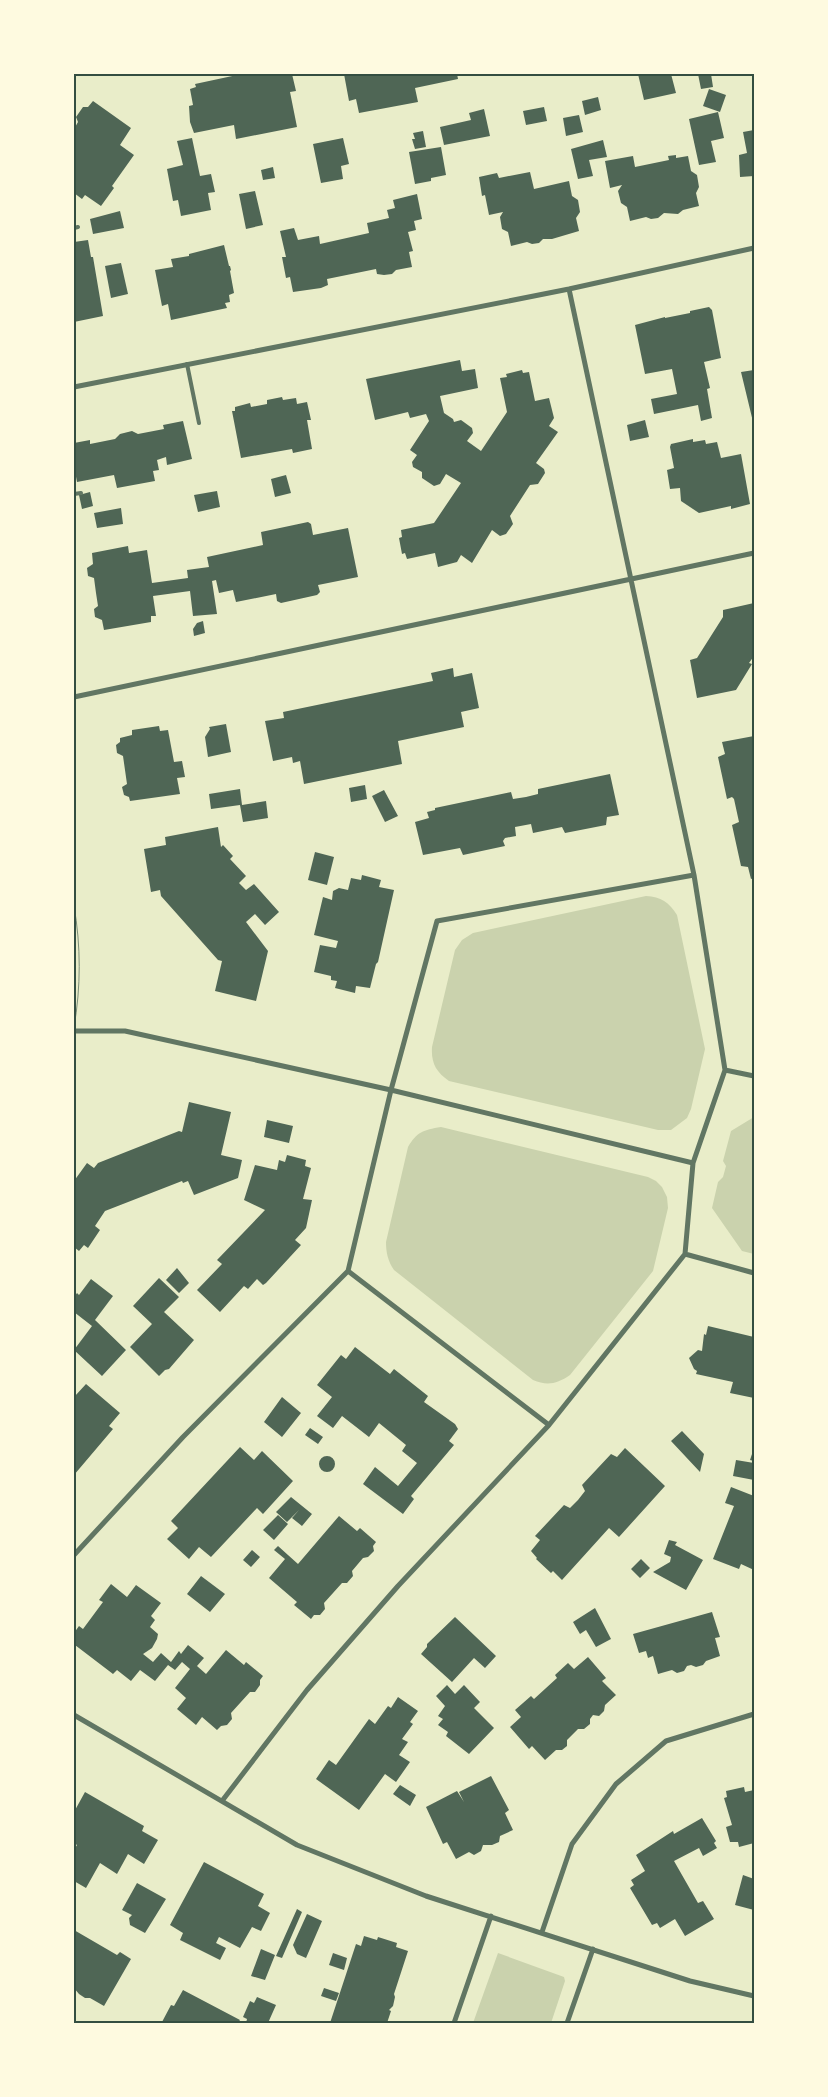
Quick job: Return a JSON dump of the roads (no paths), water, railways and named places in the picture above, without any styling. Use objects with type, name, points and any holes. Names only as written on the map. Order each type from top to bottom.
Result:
[{"type":"street","points":[[74,387],[569,288],[754,248]]},
{"type":"street","points":[[222,1801],[320,1675],[398,1586],[549,1425],[685,1254],[692,1162],[725,1070],[694,875],[569,288]]},
{"type":"street","points":[[74,697],[754,553]]},
{"type":"street","points":[[74,1555],[183,1437],[348,1271],[392,1090],[437,921],[694,875]]},
{"type":"street","points":[[74,1031],[125,1030],[392,1090],[692,1162]]},
{"type":"street","points":[[725,1070],[754,1076]]},
{"type":"street","points":[[685,1254],[754,1273]]},
{"type":"street","points":[[348,1271],[549,1425]]},
{"type":"street","points":[[542,1932],[572,1844],[616,1784],[666,1740],[754,1714]]},
{"type":"street","points":[[74,1715],[297,1845],[426,1896],[690,1981],[754,1996]]},
{"type":"street","points":[[454,2023],[491,1916]]},
{"type":"street","points":[[567,2023],[593,1949]]},
{"type":"lane","points":[[188,364],[199,423]]},
{"type":"lane","points":[[74,494],[81,493]]},
{"type":"tram line","points":[[74,906],[79,966],[78,997],[74,1027]]}]
